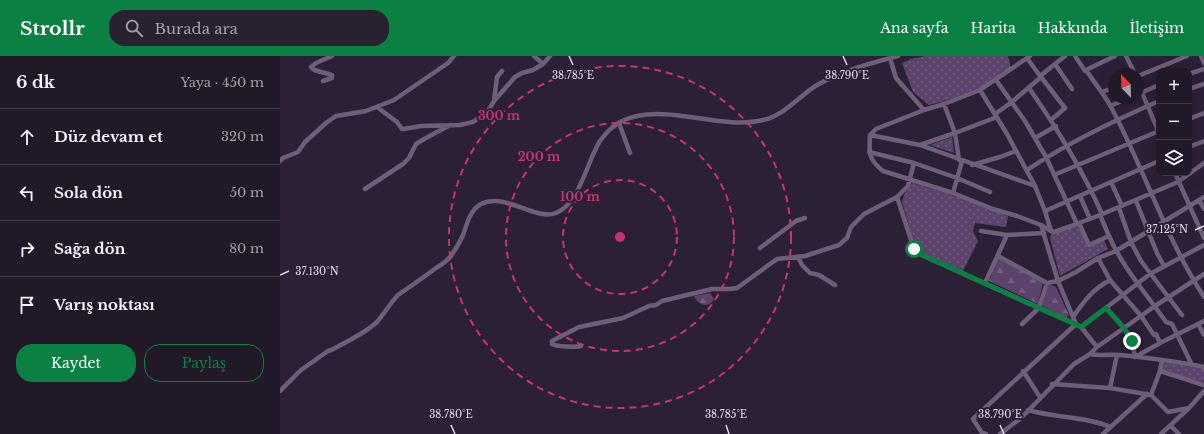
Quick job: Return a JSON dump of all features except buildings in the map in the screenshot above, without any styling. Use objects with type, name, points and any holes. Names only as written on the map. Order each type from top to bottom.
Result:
[{"type":"street","points":[[323,82],[332,78],[332,74],[314,70],[312,67],[316,63],[332,56]]},
{"type":"street","points":[[280,161],[283,158],[298,152],[305,142],[326,122],[336,116],[366,111],[399,98],[448,63],[454,56]]},
{"type":"street","points":[[534,56],[543,64]]},
{"type":"street","points":[[377,107],[397,122],[402,129],[422,126],[452,124],[460,125],[473,122],[480,118],[488,110],[514,77],[533,70],[543,64],[550,56]]},
{"type":"street","points":[[876,56],[880,61]]},
{"type":"street","points":[[280,391],[301,370],[328,350],[331,350],[359,334],[375,323],[398,295],[449,259],[462,236],[473,211],[481,204],[505,202],[548,215],[557,212],[568,205],[585,176],[600,140],[618,123],[628,118],[640,115],[685,116],[732,123],[750,123],[765,120],[779,114],[817,85],[842,74],[898,56]]},
{"type":"street","points":[[920,145],[955,133],[996,116],[1065,56]]},
{"type":"street","points":[[1075,56],[1085,71],[1086,70],[1103,92],[1129,143],[1181,258],[1204,297]]},
{"type":"street","points":[[1086,70],[1115,56]]},
{"type":"street","points":[[1126,56],[1131,68]]},
{"type":"street","points":[[1144,74],[1187,56]]},
{"type":"street","points":[[1201,56],[1204,63]]},
{"type":"street","points":[[1051,120],[1065,108],[1029,57],[980,90],[876,129],[870,135],[869,152],[875,165],[883,171],[953,193],[993,209],[1041,224],[1054,232],[1136,201],[1178,182],[1204,163]]},
{"type":"street","points":[[890,58],[896,78],[924,110]]},
{"type":"street","points":[[1055,64],[1072,89]]},
{"type":"street","points":[[1192,73],[1204,69]]},
{"type":"street","points":[[494,101],[497,77],[502,71]]},
{"type":"street","points":[[996,80],[1012,102],[1046,157],[1089,244],[1109,236]]},
{"type":"street","points":[[1192,88],[1204,84]]},
{"type":"street","points":[[1144,92],[1156,86]]},
{"type":"street","points":[[1029,88],[1056,126],[1092,191],[1116,251],[1137,283],[1166,322],[1172,324],[1192,365]]},
{"type":"street","points":[[980,90],[1027,170],[1045,211],[1051,231]]},
{"type":"street","points":[[1103,92],[1108,90]]},
{"type":"street","points":[[1144,100],[1156,125]]},
{"type":"street","points":[[1027,170],[1067,145],[1117,119],[1156,102]]},
{"type":"street","points":[[944,104],[955,133],[960,160],[953,193]]},
{"type":"street","points":[[1110,106],[1115,104]]},
{"type":"street","points":[[1192,118],[1204,113]]},
{"type":"street","points":[[618,123],[630,153]]},
{"type":"street","points":[[365,189],[403,164],[409,158],[416,144],[452,124]]},
{"type":"street","points":[[1035,138],[1056,126]]},
{"type":"street","points":[[1054,175],[1156,133]]},
{"type":"street","points":[[870,135],[920,145],[972,165],[1035,186]]},
{"type":"street","points":[[1192,146],[1204,140]]},
{"type":"street","points":[[972,165],[1016,151]]},
{"type":"street","points":[[869,152],[914,163],[957,178],[990,192]]},
{"type":"street","points":[[1045,211],[1156,162]]},
{"type":"street","points":[[581,346],[576,348],[563,345],[555,346],[552,344],[552,341],[579,327],[623,318],[649,306],[656,305],[662,300],[712,289],[730,290],[737,288],[777,259],[818,253],[839,246],[847,238],[851,228],[864,214],[897,197],[908,186],[914,163]]},
{"type":"street","points":[[1175,176],[1204,238]]},
{"type":"street","points":[[1111,182],[1132,242],[1141,261],[1182,315]]},
{"type":"street","points":[[1080,196],[1090,219]]},
{"type":"street","points":[[897,197],[915,252],[1078,325]]},
{"type":"street","points":[[998,256],[1046,283],[1058,281],[1098,258],[1116,251],[1132,242],[1204,197]]},
{"type":"street","points":[[1199,200],[1204,209]]},
{"type":"street","points":[[1136,201],[1164,266]]},
{"type":"street","points":[[760,248],[796,221],[805,218]]},
{"type":"street","points":[[1041,224],[1058,281],[1073,317],[1097,347]]},
{"type":"street","points":[[981,230],[1007,235],[1044,234]]},
{"type":"street","points":[[985,283],[1007,235]]},
{"type":"street","points":[[986,434],[982,433],[973,419],[1023,372],[1078,325],[1106,308],[1137,283],[1164,266],[1204,245]]},
{"type":"street","points":[[798,257],[802,265],[810,274],[819,275],[835,285]]},
{"type":"street","points":[[1098,258],[1110,280],[1141,316],[1154,335],[1156,334],[1160,343]]},
{"type":"street","points":[[1000,434],[1021,418],[1052,384],[1074,364],[1155,306],[1204,274]]},
{"type":"street","points":[[1073,317],[1084,301],[1096,288],[1110,280]]},
{"type":"street","points":[[1022,324],[1039,308],[1046,283]]},
{"type":"street","points":[[1106,308],[1124,328],[1132,341],[1135,357]]},
{"type":"street","points":[[1135,357],[1204,321]]},
{"type":"street","points":[[1198,324],[1204,335]]},
{"type":"street","points":[[1090,354],[1117,355],[1162,360],[1204,367]]},
{"type":"street","points":[[1110,388],[1117,355]]},
{"type":"street","points":[[1103,434],[1149,395],[1160,371],[1162,360]]},
{"type":"street","points":[[1160,371],[1204,385]]},
{"type":"street","points":[[1023,372],[1040,397]]},
{"type":"street","points":[[1052,384],[1110,388],[1149,395],[1168,412],[1189,408]]},
{"type":"street","points":[[1161,434],[1171,426],[1203,393]]},
{"type":"street","points":[[1028,410],[1097,422],[1111,427]]},
{"type":"street","points":[[1171,426],[1179,434]]},
{"type":"green space","points":[[926,56],[1008,56],[1010,69],[981,88],[929,105],[913,92],[902,63],[911,59]]},
{"type":"green space","points":[[952,137],[954,153],[930,145]]},
{"type":"green space","points":[[912,183],[958,197],[1008,216],[1006,227],[975,223],[973,231],[978,241],[963,271],[916,250],[902,202],[904,195]]},
{"type":"green space","points":[[1078,226],[1088,247],[1104,240],[1108,249],[1060,276],[1050,238],[1051,234]]},
{"type":"green space","points":[[998,258],[1043,283],[1038,304],[989,281]]},
{"type":"green space","points":[[1049,284],[1056,287],[1069,315],[1066,318],[1042,306]]},
{"type":"green space","points":[[710,293],[714,299],[706,305],[700,304],[694,296]]},
{"type":"green space","points":[[1164,362],[1204,369],[1204,380],[1203,382],[1161,371]]},
{"type":"route","points":[[914,249],[915,252],[1081,327],[1106,308],[1124,328],[1132,341]]}]
